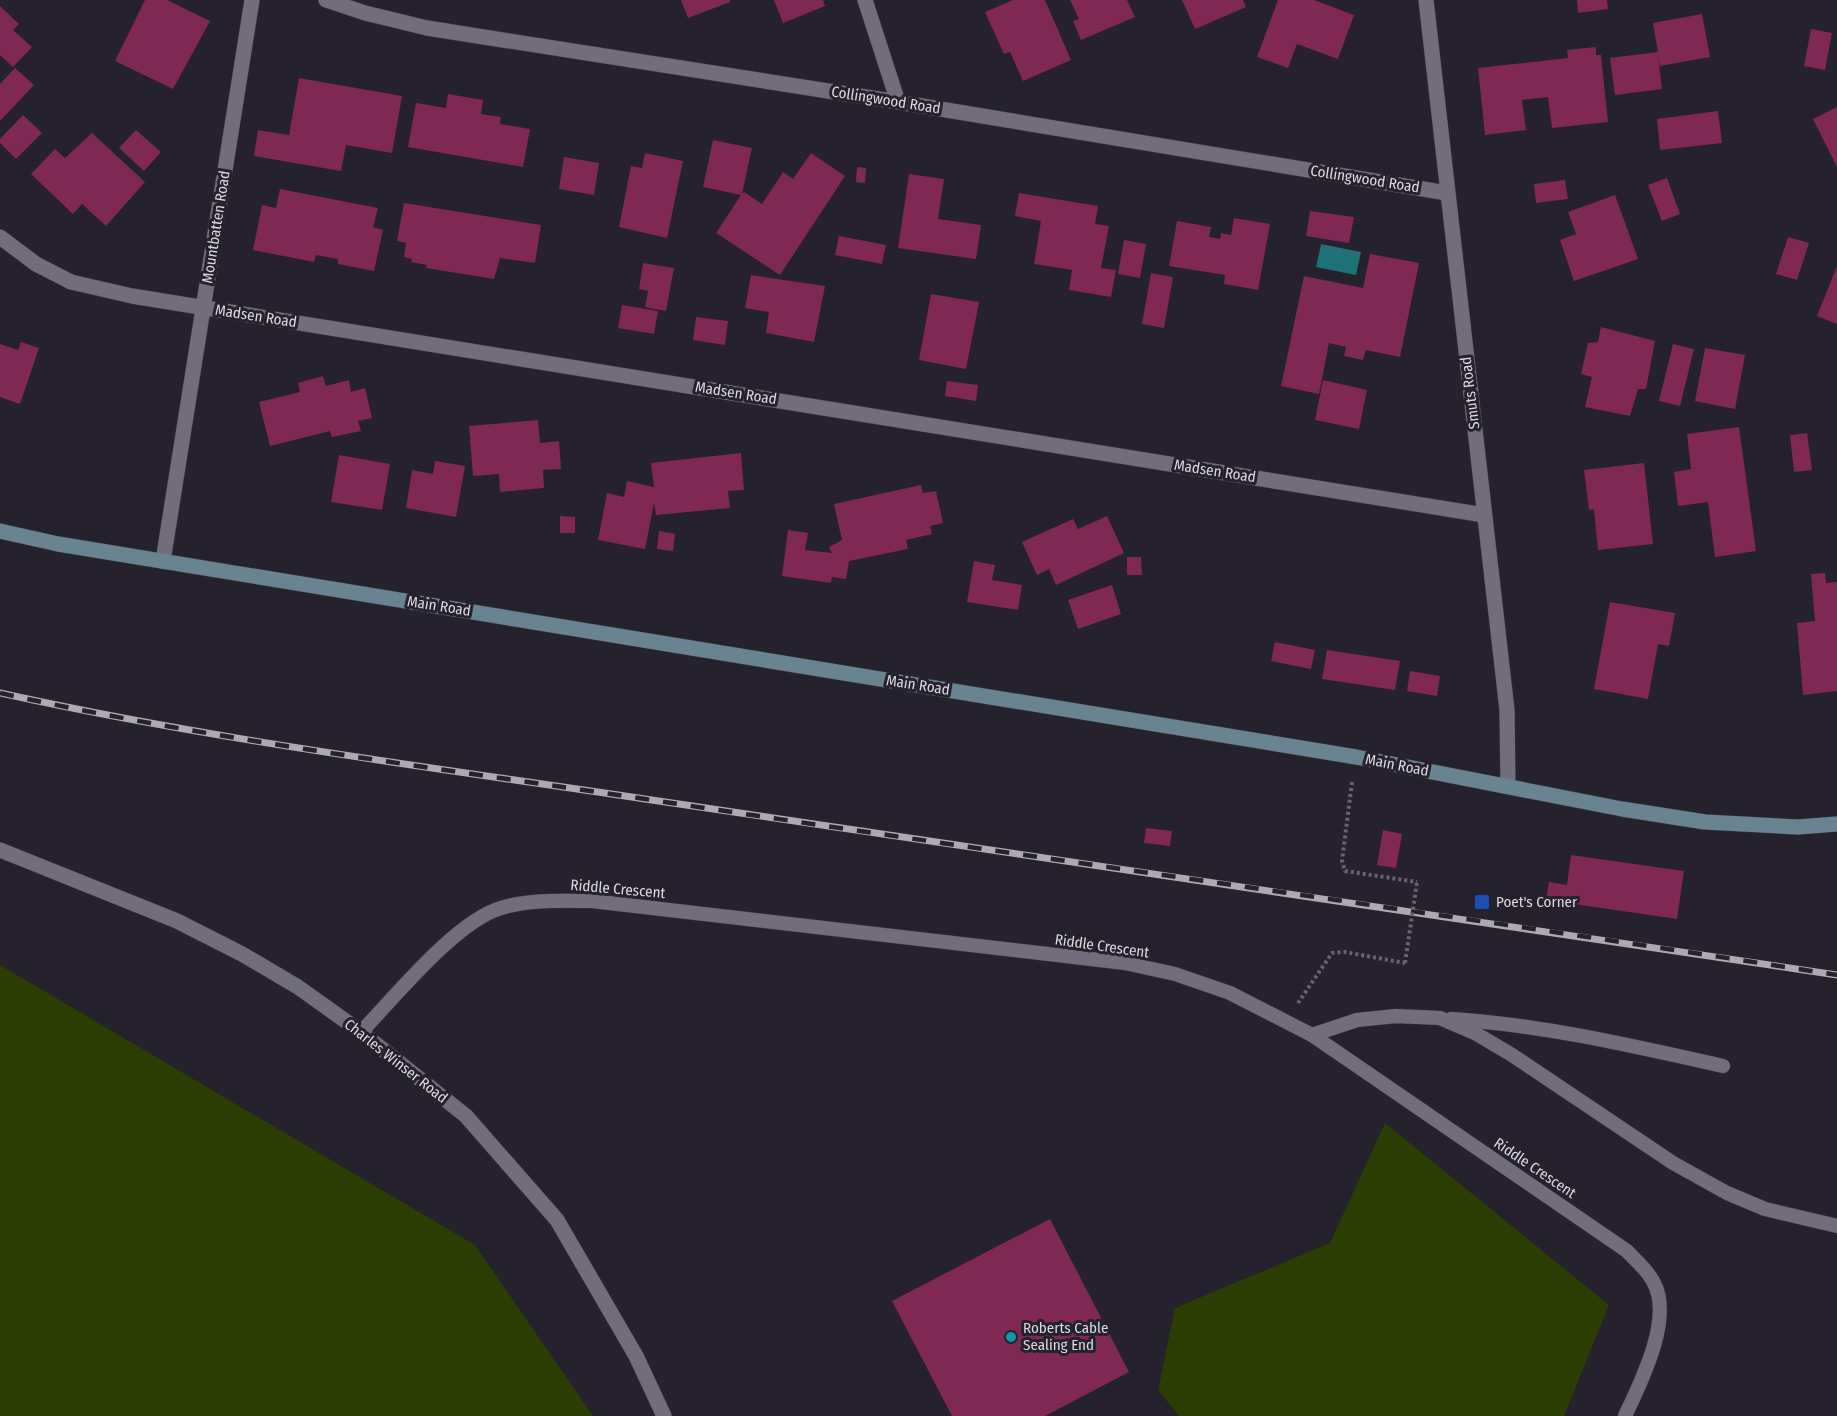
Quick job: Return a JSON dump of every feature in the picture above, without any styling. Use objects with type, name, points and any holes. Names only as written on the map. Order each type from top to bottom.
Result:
[{"type":"main road","name":"Main Road","points":[[0,531],[58,544],[1356,757],[1705,822],[1798,827],[1837,824]]},
{"type":"street","name":"Mountbatten Road","points":[[163,561],[252,0]]},
{"type":"street","name":"Collingwood Road","points":[[326,0],[365,14],[427,28],[898,102],[1447,193]]},
{"type":"street","points":[[865,0],[898,102]]},
{"type":"street","name":"Smuts Road","points":[[1426,0],[1507,710],[1508,786]]},
{"type":"street","name":"Madsen Road","points":[[0,237],[36,264],[70,282],[204,308],[1484,515]]},
{"type":"street","name":"Charles Winser Road","points":[[0,850],[186,926],[298,987],[361,1032],[466,1116],[556,1220],[636,1356],[664,1416]]},
{"type":"lane","name":"Riddle Crescent","points":[[361,1032],[435,956],[470,925],[499,908],[530,902],[592,901],[1125,963],[1175,974],[1230,993],[1312,1035],[1627,1251],[1646,1271],[1655,1285],[1659,1324],[1655,1342],[1625,1416]]},
{"type":"lane","points":[[1312,1035],[1357,1020],[1396,1016],[1510,1023],[1585,1035],[1723,1066]]},
{"type":"lane","points":[[1440,1018],[1475,1033],[1512,1055],[1673,1163],[1727,1193],[1764,1209],[1837,1226]]},
{"type":"path","points":[[1287,1022],[1312,978],[1332,953],[1345,952],[1405,963],[1417,882],[1349,874],[1343,868],[1356,757]]},
{"type":"shaded area","points":[[1321,244],[1361,252],[1356,275],[1316,267]]},
{"type":"shaded area","points":[[0,965],[475,1245],[593,1416],[0,1416]]},
{"type":"shaded area","points":[[1385,1123],[1609,1305],[1564,1416],[1179,1416],[1158,1390],[1175,1308],[1330,1243]]},
{"type":"building","points":[[145,0],[167,0],[210,21],[173,89],[115,61]]},
{"type":"building","points":[[681,0],[730,0],[730,2],[688,18]]},
{"type":"building","points":[[774,0],[823,0],[825,6],[783,23]]},
{"type":"building","points":[[1013,0],[1045,0],[1071,60],[1023,81],[1010,52],[1004,54],[985,12]]},
{"type":"building","points":[[1070,0],[1127,0],[1135,17],[1081,40],[1073,21],[1079,19]]},
{"type":"building","points":[[1182,0],[1243,0],[1246,7],[1195,29]]},
{"type":"building","points":[[1278,0],[1314,0],[1354,15],[1338,59],[1297,44],[1288,68],[1257,57]]},
{"type":"building","points":[[1577,0],[1607,0],[1608,9],[1578,13]]},
{"type":"building","points":[[0,6],[19,24],[13,30],[32,47],[13,67],[0,55]]},
{"type":"building","points":[[1702,14],[1710,57],[1660,66],[1658,55],[1662,89],[1615,95],[1610,58],[1658,52],[1653,23]]},
{"type":"building","points":[[1811,29],[1832,33],[1825,70],[1804,66]]},
{"type":"building","points":[[1596,47],[1596,55],[1601,55],[1608,122],[1552,128],[1548,97],[1522,100],[1526,130],[1485,135],[1478,68],[1568,58],[1567,50]]},
{"type":"building","points":[[15,68],[34,85],[0,121],[0,84]]},
{"type":"building","points":[[299,78],[402,96],[392,153],[346,145],[341,171],[254,156],[258,130],[289,135]]},
{"type":"building","points":[[448,94],[483,100],[481,114],[501,117],[500,124],[530,129],[523,167],[408,147],[416,103],[446,108]]},
{"type":"building","points":[[1837,107],[1837,167],[1813,119]]},
{"type":"building","points":[[1718,111],[1722,143],[1660,150],[1657,119]]},
{"type":"building","points":[[23,115],[42,133],[16,159],[0,143],[0,139]]},
{"type":"building","points":[[136,130],[161,152],[144,171],[119,148]]},
{"type":"building","points":[[92,133],[145,182],[106,226],[82,204],[73,214],[31,174],[55,149],[65,158]]},
{"type":"building","points":[[713,140],[752,148],[742,194],[744,192],[762,204],[783,172],[793,179],[811,153],[845,176],[780,275],[716,233],[741,195],[703,187]]},
{"type":"building","points":[[645,153],[683,161],[667,238],[619,227],[631,166],[642,168]]},
{"type":"building","points":[[564,157],[599,163],[594,195],[559,189]]},
{"type":"building","points":[[857,167],[866,168],[865,183],[856,182]]},
{"type":"building","points":[[909,174],[944,179],[938,219],[981,225],[976,259],[898,248]]},
{"type":"building","points":[[1667,178],[1680,214],[1662,221],[1648,185]]},
{"type":"building","points":[[1565,180],[1568,199],[1536,203],[1534,184]]},
{"type":"building","points":[[280,189],[378,208],[373,227],[383,230],[374,271],[338,264],[338,259],[316,255],[314,262],[253,250],[262,205],[276,208]]},
{"type":"building","points":[[1019,193],[1098,206],[1095,224],[1109,226],[1101,268],[1116,270],[1111,297],[1069,290],[1072,270],[1034,264],[1041,221],[1015,216]]},
{"type":"building","points":[[1615,195],[1638,259],[1574,281],[1560,240],[1576,234],[1568,212]]},
{"type":"building","points":[[404,203],[541,225],[535,263],[500,258],[494,279],[426,268],[427,265],[411,262],[412,259],[404,257],[406,243],[397,241]]},
{"type":"building","points":[[1310,211],[1354,217],[1349,243],[1306,236]]},
{"type":"building","points":[[1234,218],[1270,224],[1258,290],[1224,284],[1225,275],[1169,266],[1177,221],[1211,227],[1209,237],[1220,239],[1221,233],[1231,235]]},
{"type":"building","points":[[839,236],[886,245],[882,264],[835,255]]},
{"type":"building","points":[[1788,237],[1809,243],[1797,280],[1776,274]]},
{"type":"building","points":[[1124,240],[1146,244],[1140,278],[1118,274]]},
{"type":"building","points":[[1370,254],[1419,263],[1400,357],[1366,350],[1363,360],[1344,356],[1346,347],[1329,343],[1319,394],[1281,386],[1304,276],[1363,288]]},
{"type":"building","points":[[643,263],[674,268],[666,311],[645,307],[648,291],[639,289]]},
{"type":"building","points":[[1837,266],[1837,324],[1817,316]]},
{"type":"building","points":[[1151,273],[1173,277],[1164,328],[1142,324]]},
{"type":"building","points":[[751,275],[825,286],[814,342],[766,333],[769,312],[745,308]]},
{"type":"building","points":[[931,294],[979,302],[966,369],[919,360]]},
{"type":"building","points":[[622,305],[658,311],[654,334],[618,328]]},
{"type":"building","points":[[696,317],[728,321],[725,345],[693,340]]},
{"type":"building","points":[[1601,327],[1655,341],[1646,389],[1638,389],[1630,416],[1585,407],[1592,377],[1581,374],[1588,343],[1598,342]]},
{"type":"building","points":[[21,342],[39,348],[20,404],[0,397],[0,344],[18,350]]},
{"type":"building","points":[[1673,344],[1694,349],[1680,406],[1659,401]]},
{"type":"building","points":[[1705,348],[1745,355],[1735,409],[1695,401]]},
{"type":"building","points":[[323,376],[326,386],[349,380],[351,392],[365,388],[372,418],[358,421],[361,431],[332,437],[330,431],[270,446],[259,402],[300,392],[298,383]]},
{"type":"building","points":[[1323,380],[1367,390],[1359,429],[1315,420]]},
{"type":"building","points":[[947,381],[978,385],[976,401],[945,396]]},
{"type":"building","points":[[538,420],[540,443],[559,441],[561,469],[543,470],[544,488],[500,492],[499,474],[473,476],[469,426]]},
{"type":"building","points":[[1739,427],[1756,551],[1715,557],[1708,502],[1678,506],[1674,472],[1691,469],[1687,434]]},
{"type":"building","points":[[1807,433],[1812,470],[1794,472],[1790,435]]},
{"type":"building","points":[[741,453],[744,490],[728,491],[730,508],[656,515],[654,503],[645,549],[598,540],[607,493],[624,497],[627,481],[654,487],[651,463]]},
{"type":"building","points":[[339,455],[390,464],[382,510],[331,502]]},
{"type":"building","points":[[435,461],[465,466],[456,517],[406,508],[412,470],[433,474]]},
{"type":"building","points":[[1644,463],[1653,544],[1598,550],[1594,509],[1589,510],[1584,470]]},
{"type":"building","points":[[921,485],[923,493],[936,491],[943,523],[930,526],[932,534],[906,540],[908,549],[849,561],[846,579],[832,577],[831,583],[782,576],[788,530],[808,533],[805,550],[832,553],[829,547],[842,540],[834,504]]},
{"type":"building","points":[[560,516],[575,517],[575,533],[560,533]]},
{"type":"building","points":[[1107,516],[1124,553],[1056,585],[1049,569],[1037,575],[1022,542],[1073,519],[1078,529]]},
{"type":"building","points":[[659,531],[675,534],[673,551],[657,549]]},
{"type":"building","points":[[1127,557],[1141,557],[1142,575],[1127,575]]},
{"type":"building","points":[[974,561],[995,565],[992,580],[1022,585],[1018,610],[967,602]]},
{"type":"building","points":[[1825,573],[1826,583],[1837,582],[1837,691],[1803,695],[1797,623],[1815,621],[1811,574]]},
{"type":"building","points":[[1112,585],[1121,614],[1078,629],[1068,600]]},
{"type":"building","points":[[1610,602],[1675,613],[1669,646],[1658,644],[1648,699],[1594,689]]},
{"type":"building","points":[[1275,642],[1315,650],[1311,669],[1271,661]]},
{"type":"building","points":[[1327,650],[1400,661],[1395,690],[1322,679]]},
{"type":"building","points":[[1410,671],[1440,676],[1437,696],[1407,691]]},
{"type":"building","points":[[1146,828],[1172,831],[1170,846],[1144,843]]},
{"type":"building","points":[[1383,830],[1402,834],[1396,868],[1377,865]]},
{"type":"building","points":[[1571,855],[1684,871],[1677,919],[1546,900],[1549,882],[1567,885]]},
{"type":"building","name":"Roberts Cable Sealing End","points":[[1050,1219],[1129,1372],[1045,1416],[952,1416],[892,1301]]},
{"type":"railway","points":[[0,693],[160,725],[322,752],[1837,975]]},
{"type":"place","name":"Poet's Corner","points":[[1482,902]]},
{"type":"place","name":"Roberts Cable Sealing End","points":[[1011,1337]]}]
